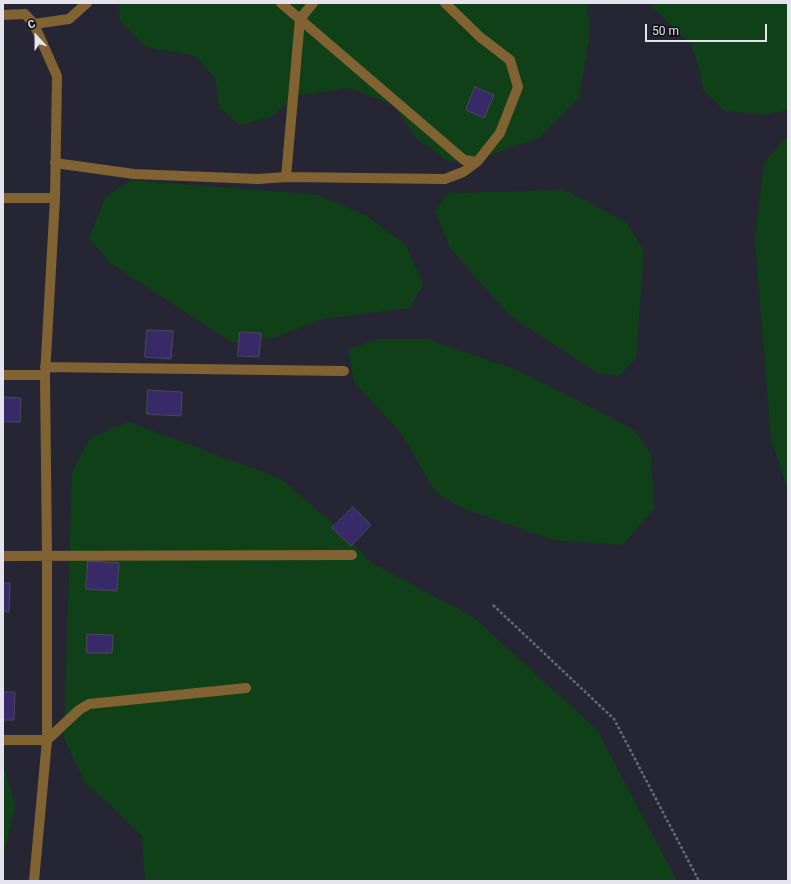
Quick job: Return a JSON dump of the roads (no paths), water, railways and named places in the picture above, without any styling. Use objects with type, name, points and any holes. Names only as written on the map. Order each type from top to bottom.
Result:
[{"type":"street","points":[[34,24],[69,19],[87,3]]},
{"type":"street","points":[[281,3],[464,160],[477,162]]},
{"type":"street","points":[[286,177],[300,19],[314,3]]},
{"type":"street","points":[[55,163],[134,174],[258,179],[286,177],[444,179],[463,172],[477,162],[500,133],[518,87],[510,60],[480,37],[445,3]]},
{"type":"street","points":[[3,15],[25,14],[34,24],[57,76],[55,198],[45,371],[47,740],[34,881]]},
{"type":"street","points":[[3,198],[55,198]]},
{"type":"street","points":[[3,375],[45,371],[344,371]]},
{"type":"street","points":[[3,556],[352,556]]},
{"type":"street","points":[[3,740],[47,740],[79,710],[89,704],[246,688]]}]
